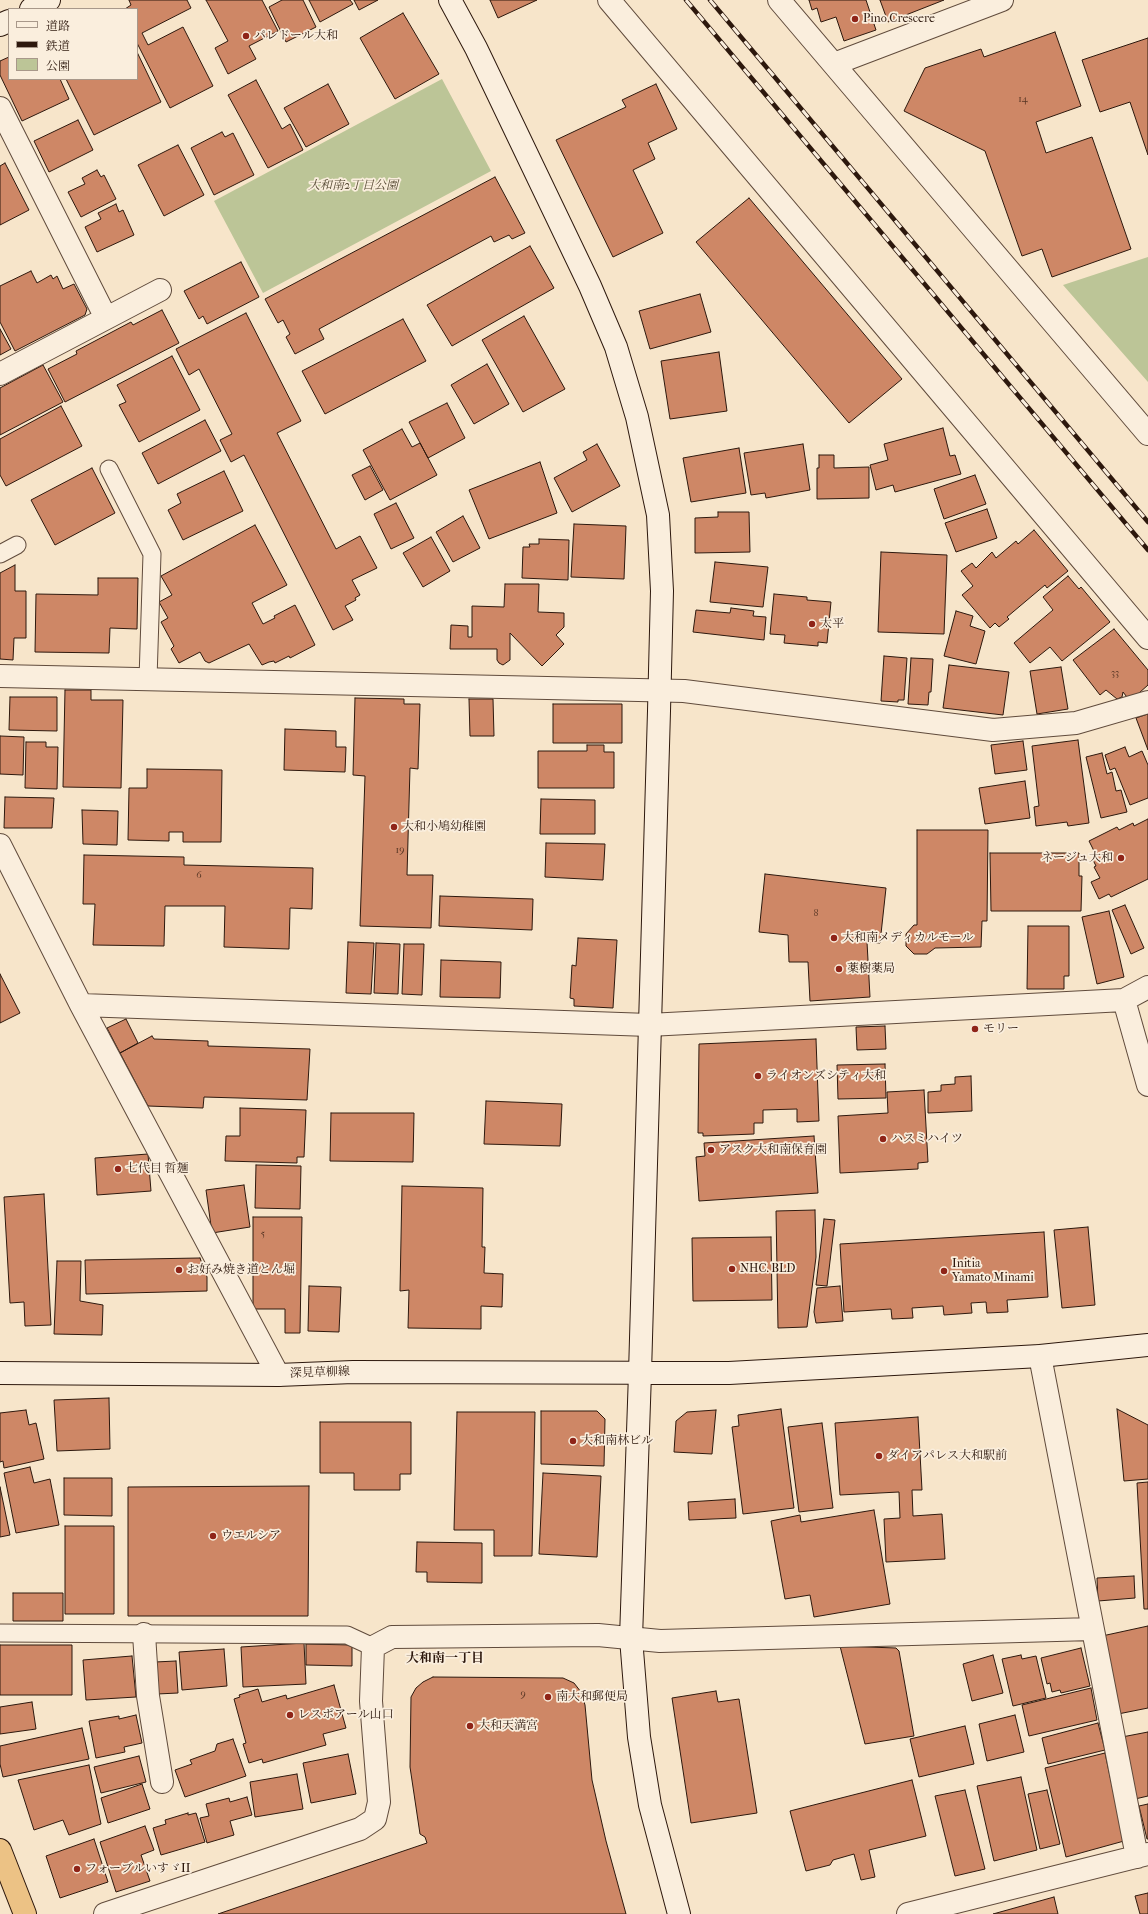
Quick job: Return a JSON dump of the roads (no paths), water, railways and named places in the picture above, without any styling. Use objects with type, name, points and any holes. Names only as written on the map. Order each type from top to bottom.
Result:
[{"type":"highway","points":[[0,1850],[25,1914]]},
{"type":"street","points":[[33,8],[49,0]]},
{"type":"street","points":[[450,0],[476,48],[590,286],[616,348],[637,417],[658,515],[662,590],[660,690],[640,1372],[630,1638],[639,1737],[650,1805],[679,1914]]},
{"type":"street","points":[[609,0],[1148,638]]},
{"type":"street","points":[[779,0],[1148,434]]},
{"type":"street","points":[[834,64],[1002,0]]},
{"type":"street","points":[[0,108],[106,318]]},
{"type":"street","points":[[0,374],[160,290]]},
{"type":"street","points":[[0,676],[697,692],[993,730],[1076,723],[1148,702]]},
{"type":"street","points":[[0,845],[81,1004],[278,1375]]},
{"type":"street","points":[[81,1004],[649,1025],[1124,1000],[1148,987]]},
{"type":"street","points":[[1124,1000],[1148,1085]]},
{"type":"street","name":"深見草柳線","points":[[0,1373],[278,1375],[353,1372],[730,1373],[1040,1356],[1148,1345]]},
{"type":"street","points":[[908,1914],[1142,1856],[1092,1629],[1040,1356]]},
{"type":"street","points":[[105,1914],[360,1829],[375,1819],[379,1802],[371,1701],[373,1647],[392,1637],[598,1635],[660,1641],[1092,1629]]},
{"type":"street","points":[[144,1634],[148,1696],[162,1782]]},
{"type":"lane","points":[[109,469],[152,554],[148,679]]},
{"type":"lane","points":[[0,554],[17,544]]},
{"type":"lane","points":[[0,1633],[347,1636],[373,1647]]},
{"type":"railway","points":[[686,0],[1148,550]]},
{"type":"railway","points":[[710,0],[1148,522]]},
{"type":"place","name":"Pino Crescere","points":[[855,19]]},
{"type":"place","name":"パレドール大和","points":[[246,36]]},
{"type":"place","name":"太平","points":[[812,624]]},
{"type":"place","name":"大和小鳩幼稚園","points":[[394,827]]},
{"type":"place","name":"ネージュ大和","points":[[1121,858]]},
{"type":"place","name":"大和南メディカルモール","points":[[834,938]]},
{"type":"place","name":"薬樹薬局","points":[[839,969]]},
{"type":"place","name":"モリー","points":[[975,1029]]},
{"type":"place","name":"ライオンズシティ大和","points":[[758,1076]]},
{"type":"place","name":"ハスミハイツ","points":[[883,1139]]},
{"type":"place","name":"アスク大和南保育園","points":[[711,1150]]},
{"type":"place","name":"七代目 哲麺","points":[[118,1169]]},
{"type":"place","name":"NHC. BLD","points":[[732,1269]]},
{"type":"place","name":"お好み焼き道とん堀","points":[[179,1270]]},
{"type":"place","name":"Initia Yamato Minami","points":[[944,1271]]},
{"type":"place","name":"大和南林ビル","points":[[573,1441]]},
{"type":"place","name":"ダイアパレス大和駅前","points":[[879,1456]]},
{"type":"place","name":"ウエルシア","points":[[213,1536]]},
{"type":"place","name":"南大和郵便局","points":[[548,1697]]},
{"type":"place","name":"レスポアール山口","points":[[290,1715]]},
{"type":"place","name":"大和天満宮","points":[[470,1726]]},
{"type":"place","name":"フォーブルいすゞII","points":[[77,1869]]},
{"type":"district","name":"大和南一丁目","points":[[445,1659]]},
{"type":"park label","name":"大和南2丁目公園","points":[[353,186]]}]
